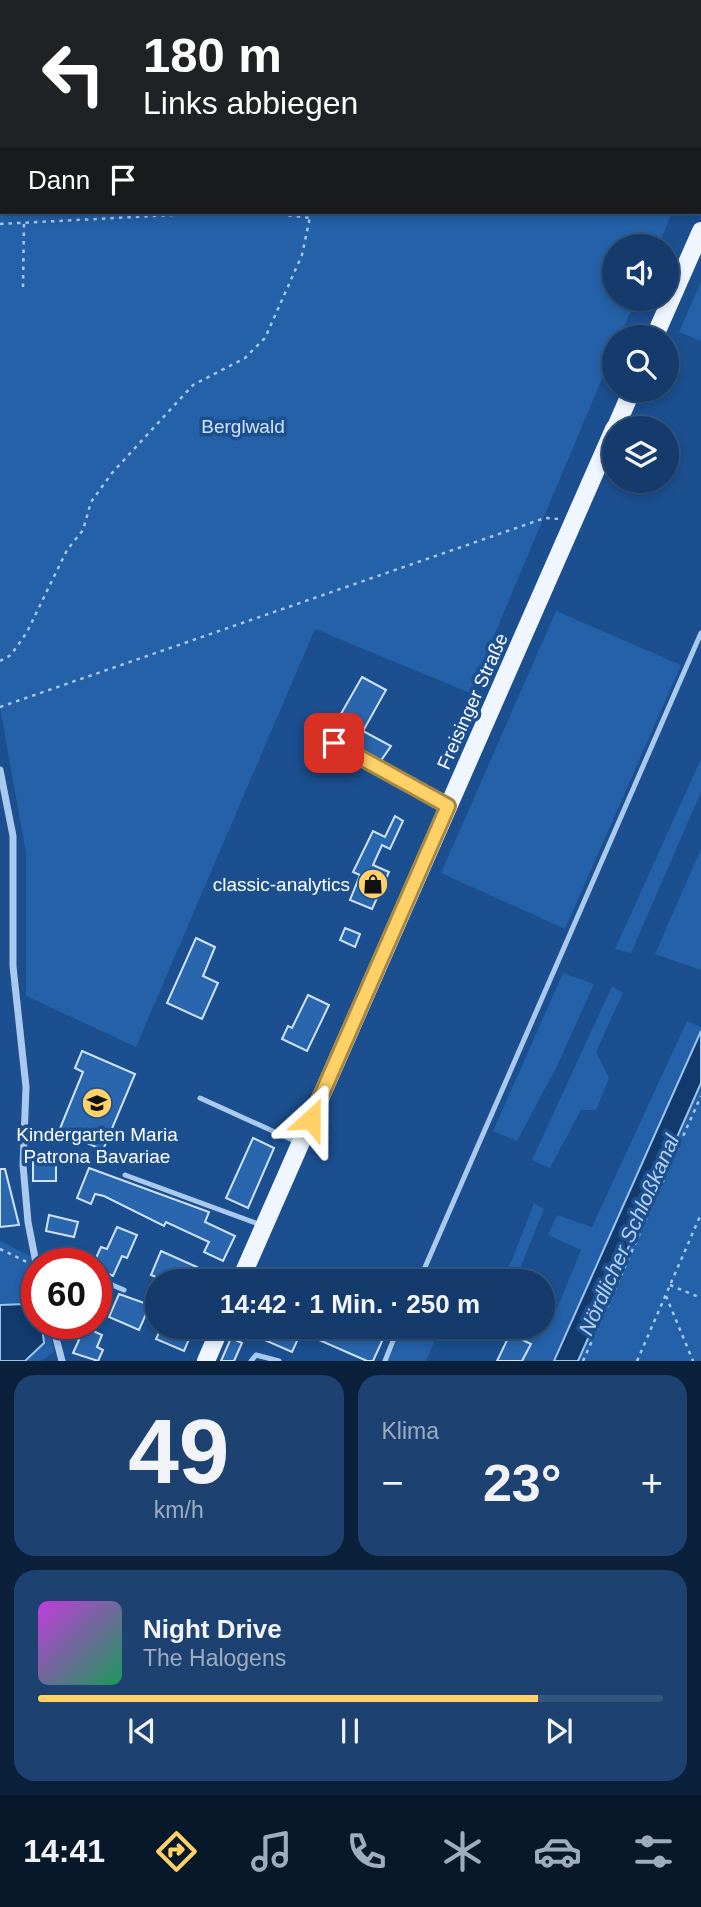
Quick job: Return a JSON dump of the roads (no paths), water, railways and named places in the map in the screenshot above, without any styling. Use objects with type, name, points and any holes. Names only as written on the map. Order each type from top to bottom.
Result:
[{"type":"main road","points":[[660,325],[701,231]]},
{"type":"main road","name":"Freisinger Straße","points":[[245,1269],[602,456]]},
{"type":"main road","points":[[206,1361],[215,1339]]},
{"type":"street","points":[[0,770],[13,836],[13,966],[26,1087],[23,1166],[33,1248]]},
{"type":"street","points":[[56,1339],[62,1361]]},
{"type":"lane","points":[[424,1269],[701,633]]},
{"type":"lane","points":[[334,743],[448,806]]},
{"type":"lane","points":[[200,1098],[300,1143]]},
{"type":"lane","points":[[125,1175],[264,1226]]},
{"type":"lane","points":[[112,1285],[124,1290]]},
{"type":"lane","points":[[385,1361],[394,1339]]},
{"type":"lane","points":[[251,1361],[256,1355],[279,1361]]},
{"type":"water","name":"Nördlicher Schloßkanal","points":[[701,1031],[701,1083],[578,1361],[554,1361]]},
{"type":"water","points":[[21,1304],[21,1339],[44,1339],[44,1343],[25,1361],[0,1361],[0,1305]]},
{"type":"place","name":"classic-analytics","points":[[373,884]]},
{"type":"place","name":"Kindergarten Maria Patrona Bavariae","points":[[97,1103]]},
{"type":"park label","name":"Berglwald","points":[[243,426]]}]
